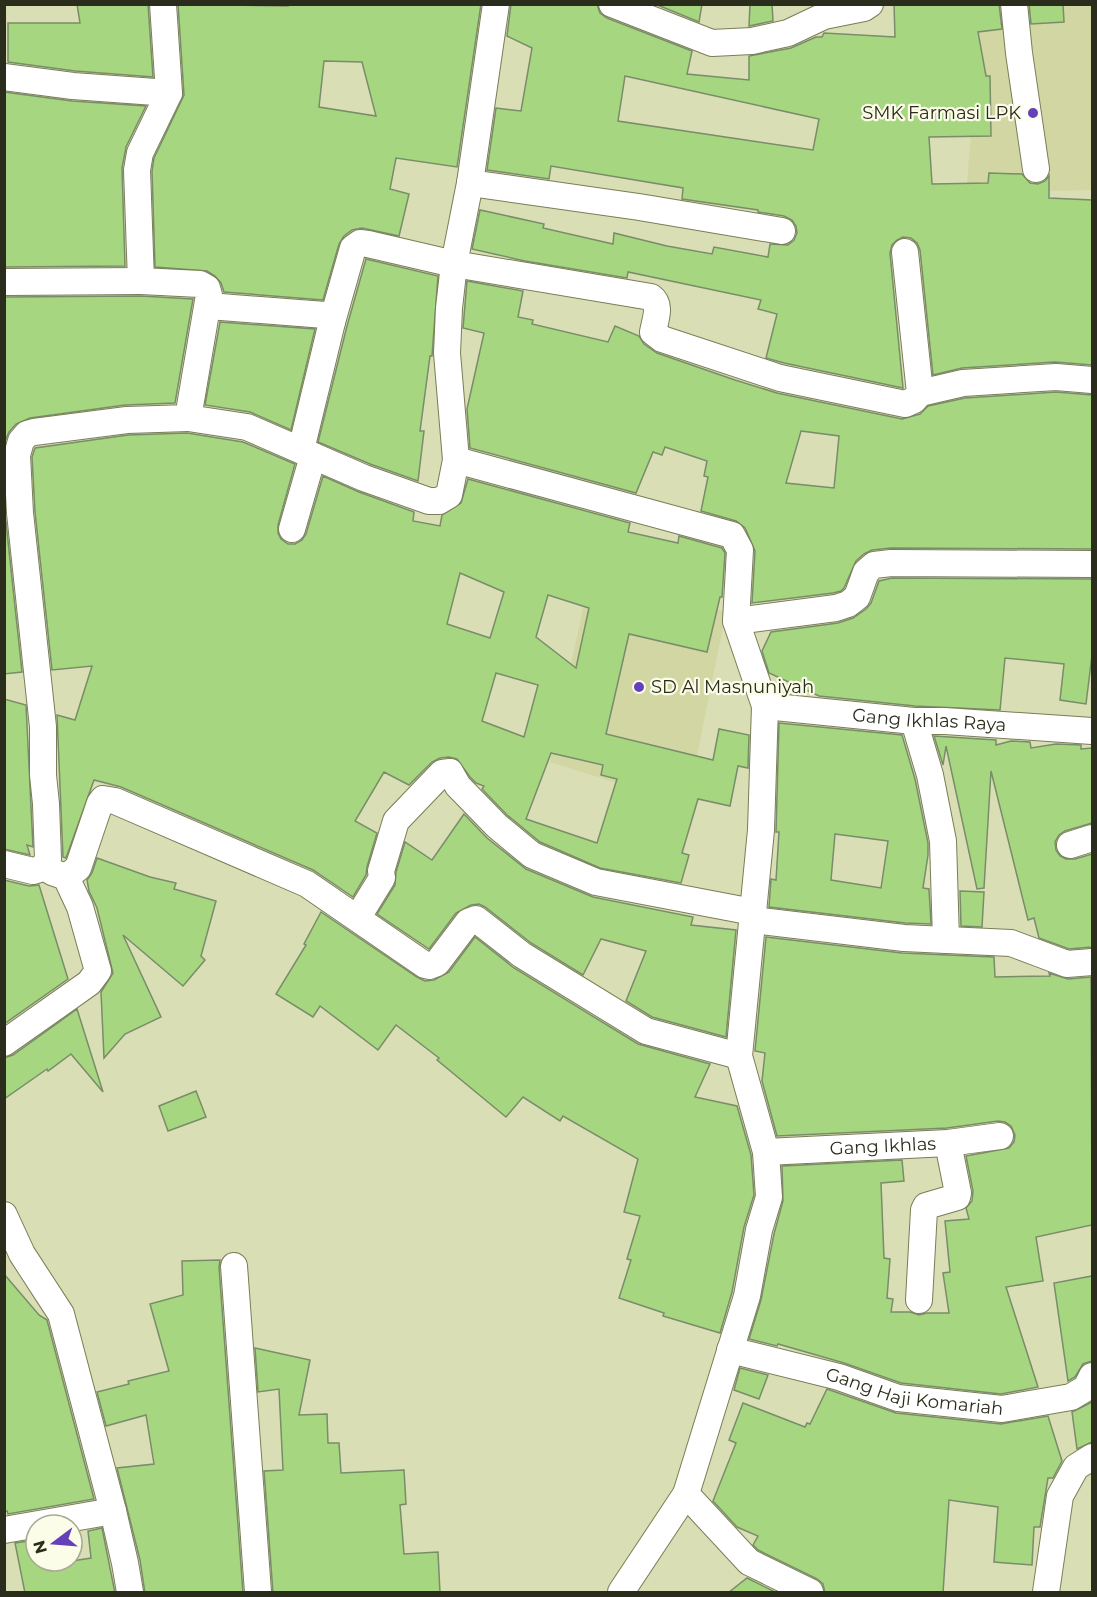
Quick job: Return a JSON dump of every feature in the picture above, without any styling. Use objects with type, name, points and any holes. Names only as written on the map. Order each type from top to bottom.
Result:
[{"type":"street","points":[[141,281],[137,170],[140,153],[169,93],[163,4]]},
{"type":"street","points":[[4,1043],[89,983],[98,971],[80,907],[55,873],[48,859],[46,804],[42,775],[43,727],[20,513],[11,472],[21,441],[27,434],[33,432],[128,420],[188,418],[247,427],[364,478],[429,501],[439,501],[449,495],[456,460],[447,353],[449,308],[496,4]]},
{"type":"street","points":[[612,4],[712,43],[752,42],[788,33],[824,16],[864,8],[870,4]]},
{"type":"street","points":[[1014,4],[1036,169]]},
{"type":"street","points":[[4,77],[73,86],[169,93]]},
{"type":"street","points":[[470,183],[639,207],[782,231]]},
{"type":"street","points":[[292,529],[332,322],[353,248],[360,243],[454,264],[651,297],[658,306],[653,332],[657,337],[780,378],[905,404],[914,400],[920,393],[963,383],[1056,377],[1092,380]]},
{"type":"street","points":[[905,252],[920,393]]},
{"type":"street","points":[[4,282],[141,281],[200,284],[207,288],[208,306],[188,418]]},
{"type":"street","points":[[208,306],[325,315],[332,322]]},
{"type":"street","points":[[456,460],[732,535],[740,550],[736,621],[765,706],[761,830],[739,1056],[766,1152],[769,1197],[759,1230],[747,1296],[685,1497],[621,1593]]},
{"type":"street","points":[[736,621],[836,608],[848,604],[857,597],[866,572],[874,565],[891,562],[1092,564]]},
{"type":"street","name":"Gang Ikhlas Raya","points":[[765,706],[914,721],[1092,731]]},
{"type":"street","points":[[914,721],[930,775],[943,841],[946,940]]},
{"type":"street","points":[[358,917],[382,878],[381,871],[396,821],[442,773],[450,772],[458,786],[497,826],[532,855],[596,882],[752,916],[904,938],[1011,943],[1067,964],[1092,962]]},
{"type":"street","points":[[4,864],[33,871],[55,873],[78,868],[100,803],[103,799],[115,801],[307,884],[429,966],[437,963],[468,922],[476,919],[522,955],[646,1031],[739,1056]]},
{"type":"street","name":"Gang Ikhlas","points":[[766,1152],[948,1143],[1000,1136]]},
{"type":"street","points":[[919,1300],[924,1210],[926,1206],[957,1197],[958,1193],[948,1143]]},
{"type":"street","points":[[4,1215],[22,1254],[61,1314],[113,1511],[130,1593]]},
{"type":"street","points":[[234,1266],[258,1593]]},
{"type":"street","name":"Gang Haji Komariah","points":[[730,1350],[839,1377],[898,1398],[1002,1409],[1071,1397],[1086,1388],[1092,1376]]},
{"type":"street","points":[[1046,1593],[1060,1496],[1076,1467],[1092,1457]]},
{"type":"street","points":[[685,1497],[749,1562],[810,1593]]},
{"type":"street","points":[[4,1530],[113,1511]]},
{"type":"shaded area","name":"SMK Farmasi LPK","points":[[990,5],[1092,5],[1092,190],[1046,191],[960,265],[980,29]]},
{"type":"shaded area","name":"SD Al Masnuniyah","points":[[589,581],[726,612],[687,805],[550,762]]},
{"type":"building","points":[[77,4],[148,4],[153,77],[75,71],[8,62],[8,23],[80,23]]},
{"type":"building","points":[[178,4],[288,6],[288,4],[481,4],[457,167],[396,158],[390,189],[409,194],[399,236],[362,228],[352,230],[344,236],[339,244],[323,300],[224,292],[221,283],[207,271],[155,267],[152,171],[154,158],[184,95]],"holes":[[[324,61],[362,62],[376,116],[319,107]]]},
{"type":"building","points":[[511,4],[597,4],[600,13],[607,18],[692,51],[687,74],[749,80],[749,56],[791,48],[816,37],[822,37],[824,33],[895,37],[894,4],[999,4],[1002,29],[978,32],[986,76],[990,76],[991,136],[929,137],[932,184],[988,183],[989,173],[1022,174],[1030,183],[1038,184],[1049,176],[1049,198],[1092,200],[1092,365],[1055,362],[962,368],[933,375],[920,250],[911,238],[903,237],[897,240],[892,245],[890,253],[903,388],[766,358],[777,314],[758,309],[761,300],[628,272],[627,278],[525,261],[472,249],[480,210],[544,224],[543,228],[613,244],[614,233],[712,254],[714,247],[768,257],[770,244],[788,245],[797,233],[792,220],[784,216],[682,199],[683,188],[551,166],[549,179],[487,170],[496,108],[521,111],[532,48],[507,36]],"holes":[[[625,76],[819,119],[813,150],[618,121]]]},
{"type":"building","points":[[655,4],[702,4],[699,22]]},
{"type":"building","points":[[750,4],[772,4],[773,21],[749,26]]},
{"type":"building","points":[[1029,4],[1063,4],[1064,22],[1031,24]]},
{"type":"building","points":[[4,92],[72,101],[146,106],[126,147],[122,168],[125,266],[4,267]]},
{"type":"building","points":[[366,259],[438,276],[432,356],[430,356],[420,431],[424,431],[418,481],[318,442]]},
{"type":"building","points":[[467,281],[523,291],[518,317],[533,320],[532,324],[608,342],[615,326],[639,336],[644,344],[657,353],[735,380],[777,393],[902,419],[920,414],[928,406],[965,398],[1056,392],[1092,395],[1092,549],[891,548],[872,550],[856,561],[841,591],[752,603],[755,551],[745,528],[736,521],[701,511],[708,477],[704,476],[707,461],[665,447],[662,455],[653,452],[636,493],[470,448],[467,409],[484,333],[463,328]],"holes":[[[801,431],[839,436],[834,488],[786,483]]]},
{"type":"building","points":[[141,296],[193,299],[175,403],[125,405],[30,418],[16,424],[9,432],[4,444],[4,297]]},
{"type":"building","points":[[220,322],[315,329],[291,430],[250,412],[205,405]]},
{"type":"building","points":[[187,433],[243,442],[295,464],[278,525],[281,539],[288,544],[295,544],[306,534],[323,476],[414,512],[413,521],[440,526],[442,515],[461,503],[468,479],[630,523],[628,532],[678,543],[679,536],[722,548],[725,553],[722,597],[720,597],[707,652],[629,634],[606,734],[713,760],[719,729],[749,735],[748,768],[738,766],[730,806],[698,799],[682,853],[689,855],[681,883],[600,868],[540,842],[507,815],[482,789],[484,786],[476,783],[470,777],[457,759],[449,757],[432,762],[409,785],[384,772],[355,821],[377,833],[366,875],[353,897],[313,870],[121,787],[94,780],[66,858],[63,857],[57,715],[75,720],[92,666],[52,670],[35,512],[32,457],[35,448],[128,435]],"holes":[[[460,573],[504,592],[490,638],[447,624]],[[548,595],[589,608],[576,668],[536,637]],[[496,673],[538,685],[524,737],[482,721]],[[551,753],[603,765],[601,775],[617,779],[597,843],[526,819]]]},
{"type":"building","points":[[4,504],[22,672],[4,674]]},
{"type":"building","points":[[892,578],[1092,579],[1092,655],[1086,704],[1060,700],[1064,664],[1005,658],[1000,710],[915,706],[819,696],[769,673],[762,651],[771,632],[838,623],[853,618],[871,603],[879,581]]},
{"type":"building","points":[[4,699],[26,705],[33,847],[27,845],[30,855],[4,849]]},
{"type":"building","points":[[779,723],[902,735],[915,779],[928,843],[923,888],[929,889],[931,924],[769,907],[771,879],[776,880],[779,832],[776,832]],"holes":[[[835,834],[888,841],[881,888],[831,880]]]},
{"type":"building","points":[[934,736],[996,740],[996,745],[1011,741],[1030,742],[1031,748],[1056,744],[1081,745],[1081,749],[1092,748],[1092,823],[1065,831],[1055,842],[1056,850],[1066,859],[1092,854],[1092,947],[1069,949],[1039,938],[1034,918],[1028,920],[991,771],[984,888],[977,889],[946,746],[943,765]]},
{"type":"building","points":[[464,814],[487,838],[526,869],[593,897],[693,917],[691,925],[736,930],[726,1037],[652,1017],[626,1001],[646,951],[601,939],[583,975],[531,943],[479,904],[471,905],[456,913],[429,949],[377,914],[395,885],[396,872],[405,842],[432,860]]},
{"type":"building","points":[[97,858],[150,877],[176,883],[174,889],[216,901],[201,956],[205,960],[183,986],[123,935],[161,1017],[125,1034],[104,1058],[101,992],[113,973],[97,908],[89,891],[87,880]]},
{"type":"building","points":[[4,880],[29,886],[39,885],[68,979],[4,1024]]},
{"type":"building","points":[[960,891],[984,892],[982,927],[961,926]]},
{"type":"building","points":[[321,912],[425,981],[434,980],[449,972],[475,937],[514,968],[638,1044],[710,1064],[695,1097],[737,1106],[751,1155],[754,1195],[744,1227],[732,1292],[720,1333],[663,1316],[664,1313],[619,1298],[631,1260],[627,1259],[640,1216],[624,1212],[638,1159],[563,1116],[560,1121],[523,1097],[506,1117],[437,1060],[439,1058],[396,1025],[378,1050],[320,1006],[313,1017],[276,994],[306,945],[304,944]]},
{"type":"building","points":[[766,937],[902,953],[994,957],[995,977],[1050,976],[1049,973],[1068,979],[1091,977],[1092,1225],[1036,1237],[1043,1281],[1006,1287],[1038,1387],[1001,1394],[901,1383],[844,1363],[778,1344],[777,1346],[749,1339],[761,1300],[783,1201],[782,1166],[902,1160],[904,1181],[881,1183],[884,1258],[890,1259],[887,1298],[893,1299],[891,1312],[910,1312],[919,1315],[949,1313],[943,1273],[950,1272],[945,1221],[969,1219],[966,1208],[972,1201],[973,1191],[966,1156],[1009,1148],[1014,1142],[1015,1135],[1011,1126],[998,1121],[947,1128],[777,1136],[762,1081],[765,1053],[755,1051]]},
{"type":"building","points":[[77,1009],[103,1092],[71,1054],[4,1099],[4,1058],[13,1055]]},
{"type":"building","points":[[196,1091],[206,1117],[168,1131],[159,1106]]},
{"type":"building","points":[[220,1260],[243,1593],[145,1593],[140,1560],[117,1468],[154,1464],[146,1415],[106,1426],[97,1392],[129,1384],[128,1381],[169,1371],[150,1304],[183,1295],[182,1261]]},
{"type":"building","points":[[4,1274],[39,1315],[47,1320],[94,1499],[8,1514],[7,1511],[4,1512]]},
{"type":"building","points":[[1092,1276],[1092,1361],[1083,1364],[1075,1377],[1068,1381],[1054,1283]]},
{"type":"building","points":[[255,1348],[310,1360],[299,1415],[327,1414],[328,1443],[339,1443],[341,1473],[404,1470],[406,1504],[400,1505],[404,1554],[438,1552],[440,1593],[273,1593],[264,1471],[283,1470],[279,1389],[258,1392]]},
{"type":"building","points":[[740,1368],[768,1375],[759,1399],[734,1390]]},
{"type":"building","points":[[827,1389],[896,1413],[1001,1424],[1048,1416],[1062,1461],[1053,1478],[1048,1478],[1040,1527],[1034,1527],[1032,1565],[994,1562],[998,1507],[949,1500],[943,1593],[825,1593],[823,1584],[817,1579],[758,1550],[753,1545],[758,1536],[737,1527],[713,1501],[736,1443],[729,1440],[743,1403],[805,1427],[807,1423],[810,1424]]},
{"type":"building","points":[[1092,1402],[1092,1442],[1077,1449],[1072,1412]]},
{"type":"building","points":[[102,1528],[115,1593],[25,1593],[15,1543],[24,1542],[24,1573],[84,1573],[84,1559],[91,1558],[88,1531]]},
{"type":"building","points":[[747,1578],[777,1593],[728,1593]]},
{"type":"place","name":"SMK Farmasi LPK","points":[[1033,113]]},
{"type":"place","name":"SD Al Masnuniyah","points":[[639,687]]}]
